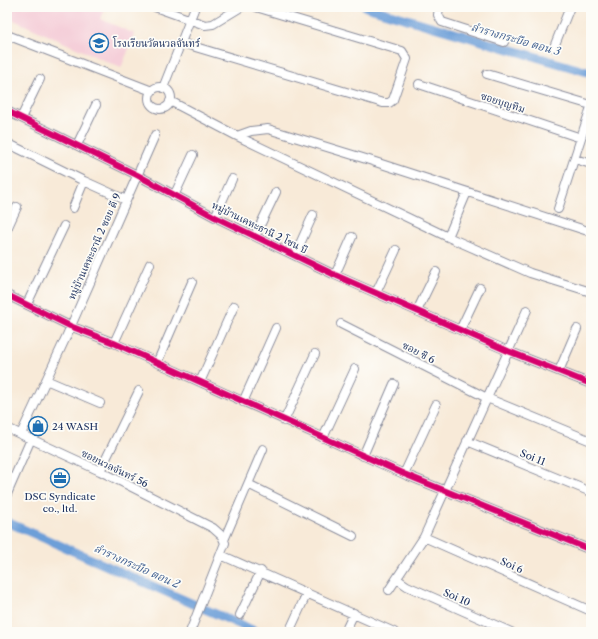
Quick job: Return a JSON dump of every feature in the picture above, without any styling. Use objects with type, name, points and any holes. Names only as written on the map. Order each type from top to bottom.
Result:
[{"type":"street","points":[[155,7],[205,25],[213,24],[241,7]]},
{"type":"street","points":[[162,88],[182,43],[195,7]]},
{"type":"street","points":[[182,43],[383,103],[389,103],[393,100],[407,59],[402,51],[256,7]]},
{"type":"street","points":[[439,7],[438,15],[442,22],[504,42]]},
{"type":"street","points":[[554,47],[570,7]]},
{"type":"street","points":[[7,36],[152,91]]},
{"type":"street","points":[[487,74],[591,106],[558,209]]},
{"type":"street","points":[[21,118],[40,79]]},
{"type":"street","name":"ซอยบุญทิม","points":[[419,84],[581,138]]},
{"type":"street","points":[[162,88],[168,92],[170,101],[166,108],[155,108],[149,102],[152,91],[162,88]]},
{"type":"street","points":[[170,101],[237,136],[448,237],[530,273],[591,292]]},
{"type":"street","points":[[77,145],[96,106]]},
{"type":"street","name":"หมู่บ้านเคหะธานี 2 โซน บี","points":[[7,111],[137,175],[215,217],[334,274],[508,351],[591,384]]},
{"type":"street","points":[[237,136],[251,131],[268,129],[591,232]]},
{"type":"street","name":"หมู่บ้านเคหะธานี 2 ซอย ดี 9","points":[[21,434],[155,135]]},
{"type":"street","points":[[7,143],[126,200]]},
{"type":"street","points":[[174,196],[193,155]]},
{"type":"street","points":[[575,159],[591,164]]},
{"type":"street","points":[[215,217],[232,179]]},
{"type":"street","points":[[73,208],[84,181]]},
{"type":"street","points":[[255,236],[276,192]]},
{"type":"street","points":[[448,237],[467,192]]},
{"type":"street","points":[[7,229],[17,207]]},
{"type":"street","points":[[295,255],[314,215]]},
{"type":"street","points":[[27,304],[64,226]]},
{"type":"street","points":[[334,274],[352,237]]},
{"type":"street","points":[[376,293],[396,250]]},
{"type":"street","points":[[114,343],[150,264]]},
{"type":"street","points":[[417,311],[436,272]]},
{"type":"street","points":[[157,363],[192,282]]},
{"type":"street","points":[[460,330],[480,288]]},
{"type":"street","points":[[7,295],[70,326],[114,343],[404,474],[591,550]]},
{"type":"street","points":[[200,382],[234,306]]},
{"type":"street","points":[[389,590],[424,537],[527,310]]},
{"type":"street","name":"ซอย ซี 6","points":[[341,324],[487,398],[591,441]]},
{"type":"street","points":[[243,402],[276,328]]},
{"type":"street","points":[[559,371],[577,329]]},
{"type":"street","points":[[284,421],[315,354]]},
{"type":"street","points":[[323,438],[355,369]]},
{"type":"street","points":[[46,380],[100,403]]},
{"type":"street","points":[[363,456],[394,384]]},
{"type":"street","points":[[100,472],[139,391]]},
{"type":"street","points":[[404,474],[436,405]]},
{"type":"street","name":"ซอยนวลจันทร์ 56","points":[[7,428],[214,528],[224,540]]},
{"type":"street","points":[[7,494],[31,439]]},
{"type":"street","name":"Soi 11","points":[[467,441],[591,492]]},
{"type":"street","points":[[190,632],[221,555],[225,543],[224,540],[264,449]]},
{"type":"street","points":[[248,484],[353,536]]},
{"type":"street","name":"Soi 6","points":[[424,537],[591,611]]},
{"type":"street","points":[[221,555],[261,571],[394,632]]},
{"type":"street","points":[[240,615],[261,571]]},
{"type":"street","name":"Soi 10","points":[[396,579],[510,632]]},
{"type":"street","points":[[289,632],[307,593]]},
{"type":"street","points":[[345,632],[354,613]]},
{"type":"shaded area","name":"โรงเรียนวัดนวลจันทร์","points":[[7,7],[105,7],[100,19],[135,34],[121,68],[7,17]]},
{"type":"waterway","name":"ลำรางกระบือ ตอน 3","points":[[366,7],[591,73]]},
{"type":"waterway","name":"ลำรางกระบือ ตอน 2","points":[[7,522],[257,632]]},
{"type":"cycle path","points":[[7,111],[137,175],[215,217],[335,275],[508,351],[591,384]]},
{"type":"cycle path","points":[[7,295],[70,326],[114,343],[404,474],[591,550]]},
{"type":"place","name":"โรงเรียนวัดนวลจันทร์","points":[[99,43]]},
{"type":"place","name":"24 WASH","points":[[38,426]]},
{"type":"place","name":"DSC Syndicate co., ltd.","points":[[60,478]]}]
